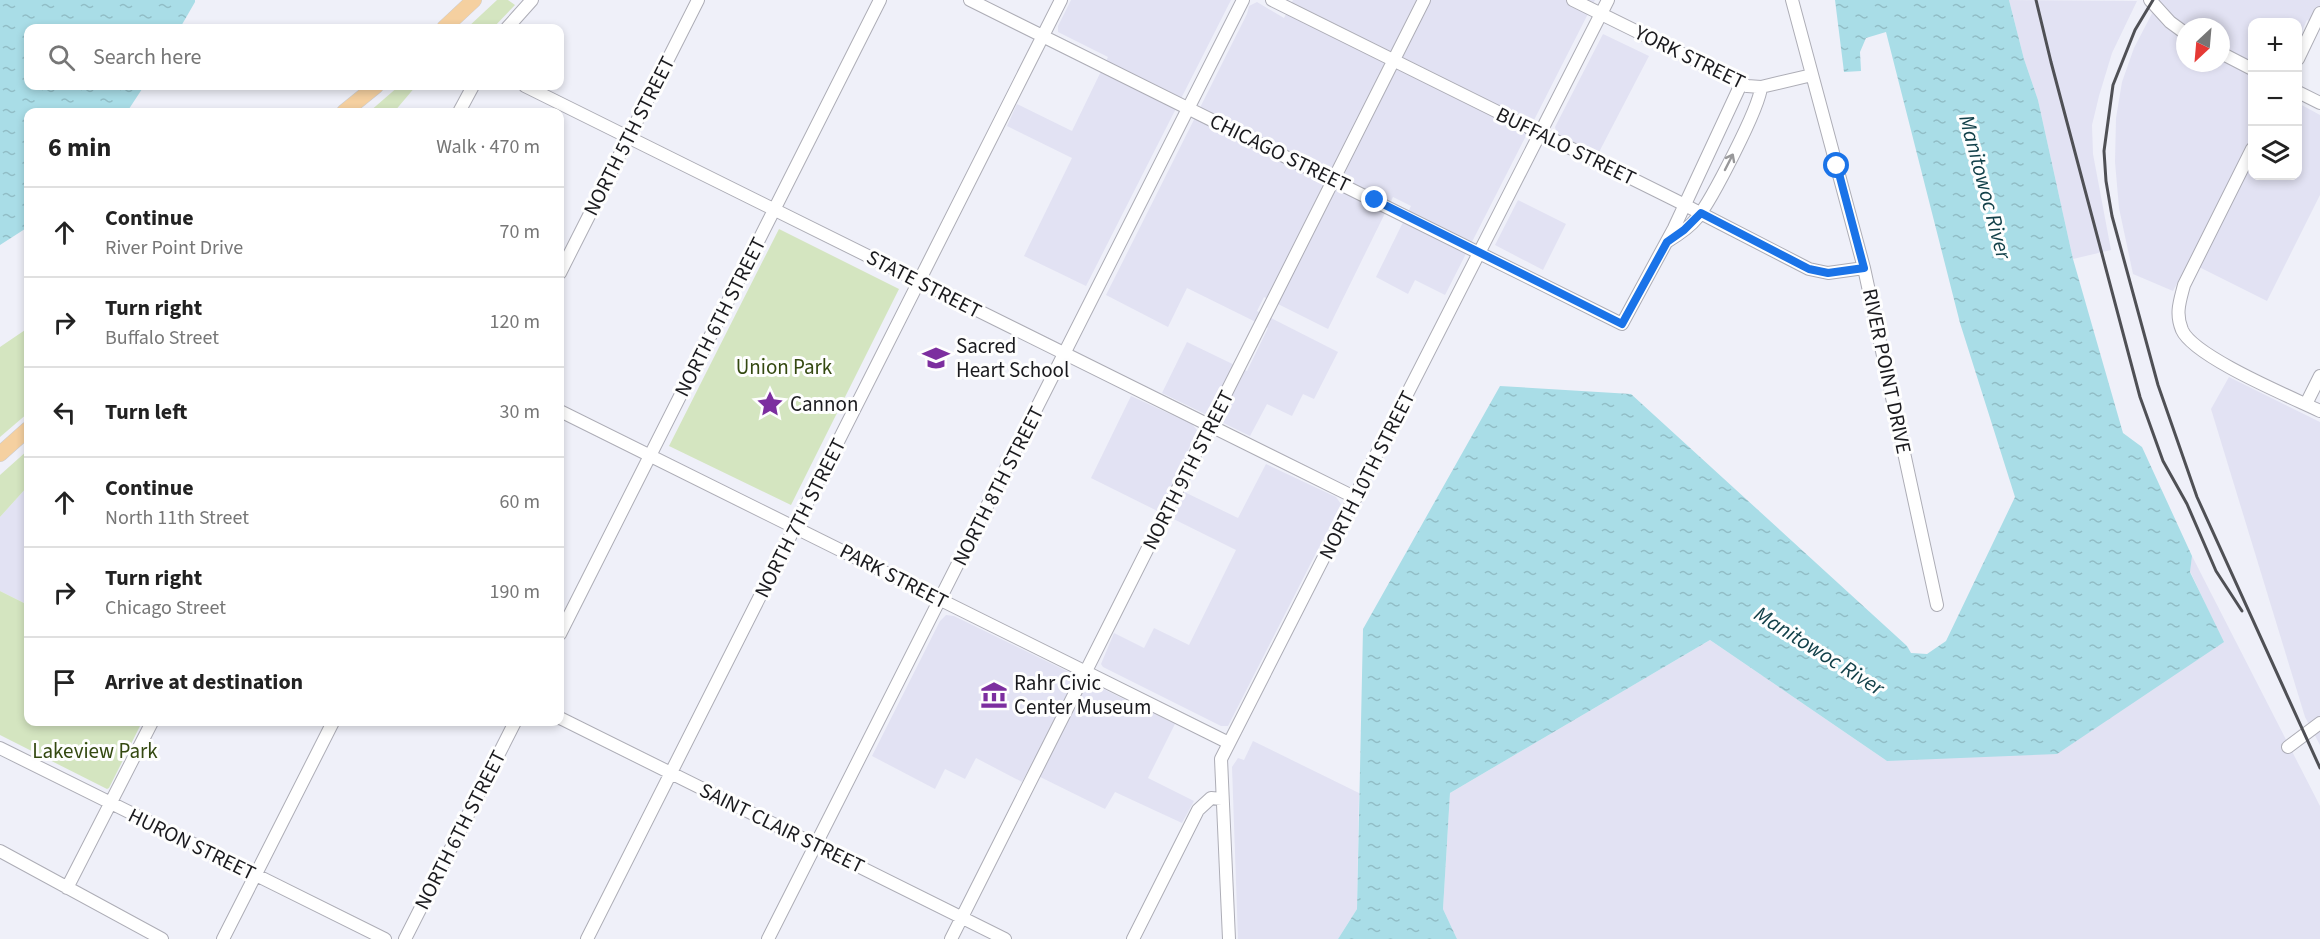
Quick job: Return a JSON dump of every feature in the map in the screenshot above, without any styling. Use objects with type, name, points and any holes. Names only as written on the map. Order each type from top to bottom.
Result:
[{"type":"main road","points":[[448,24],[474,0]]},
{"type":"main road","points":[[349,108],[371,90]]},
{"type":"main road","points":[[0,454],[24,433]]},
{"type":"street","points":[[511,24],[532,0]]},
{"type":"street","name":"NORTH 5TH STREET","points":[[564,265],[698,0]]},
{"type":"street","name":"NORTH 6TH STREET","points":[[564,626],[880,0]]},
{"type":"street","name":"CHICAGO STREET","points":[[970,0],[1622,324],[1667,242]]},
{"type":"street","name":"NORTH 7TH STREET","points":[[587,939],[1061,0]]},
{"type":"street","name":"NORTH 8TH STREET","points":[[768,939],[1244,0]]},
{"type":"street","name":"BUFFALO STREET","points":[[1272,0],[1684,204],[1809,269],[1828,273],[1864,268]]},
{"type":"street","name":"NORTH 9TH STREET","points":[[951,939],[1424,0]]},
{"type":"street","name":"YORK STREET","points":[[1573,0],[1741,84],[1761,87],[1812,75]]},
{"type":"street","name":"NORTH 10TH STREET","points":[[1228,939],[1221,759],[1608,0]]},
{"type":"street","name":"RIVER POINT DRIVE","points":[[1792,0],[1864,268],[1937,605]]},
{"type":"street","points":[[2150,0],[2176,26]]},
{"type":"street","points":[[2302,51],[2320,14]]},
{"type":"street","points":[[2230,58],[2248,67]]},
{"type":"street","points":[[1667,242],[1741,84]]},
{"type":"street","points":[[1667,242],[1684,230],[1701,213],[1756,107],[1761,87]]},
{"type":"street","points":[[461,108],[471,90]]},
{"type":"street","name":"STATE STREET","points":[[533,90],[1356,498]]},
{"type":"street","points":[[2302,94],[2320,103]]},
{"type":"street","points":[[2248,159],[2184,285],[2177,309],[2183,331],[2205,354],[2320,411]]},
{"type":"street","points":[[2306,404],[2320,376]]},
{"type":"street","name":"PARK STREET","points":[[564,413],[796,526],[1229,743]]},
{"type":"street","name":"SAINT CLAIR STREET","points":[[564,720],[1005,939]]},
{"type":"street","points":[[2288,747],[2320,723]]},
{"type":"street","points":[[67,888],[150,726]]},
{"type":"street","points":[[223,939],[331,726]]},
{"type":"street","name":"NORTH 6TH STREET","points":[[405,939],[513,726]]},
{"type":"street","name":"HURON STREET","points":[[0,748],[384,939]]},
{"type":"street","points":[[1133,939],[1198,810],[1211,798],[1222,799]]},
{"type":"street","points":[[0,851],[162,939]]},
{"type":"shaded area","points":[[1071,0],[1231,0],[1086,286],[1024,256],[1072,158],[1007,126],[1017,104],[1072,131],[1108,57],[1058,32],[1058,26]]},
{"type":"shaded area","points":[[1293,0],[1595,0],[1445,295],[1415,280],[1408,294],[1376,277],[1411,206],[1393,197],[1328,329],[1264,297],[1257,311],[1338,352],[1314,399],[1303,394],[1292,416],[1267,404],[1250,436],[1162,393],[1187,342],[1247,371],[1268,328],[1187,288],[1168,327],[1106,295],[1249,6],[1257,2],[1284,18]]},
{"type":"shaded area","points":[[2009,0],[2137,1],[2112,53],[2092,125],[2093,154],[2111,250],[2073,259],[2038,100],[2024,59]]},
{"type":"shaded area","points":[[2159,0],[2320,0],[2320,25],[2307,20],[2302,31],[2302,18],[2248,18],[2248,180],[2302,180],[2302,105],[2320,115],[2320,195],[2267,301],[2189,262],[2173,291],[2133,274],[2119,208],[2115,162],[2116,118],[2122,82],[2134,48]]},
{"type":"shaded area","points":[[1603,34],[1649,56],[1598,154],[1557,134],[1555,127]]},
{"type":"shaded area","points":[[1518,200],[1566,224],[1543,270],[1495,245]]},
{"type":"shaded area","points":[[2229,377],[2320,422],[2320,745],[2305,717],[2211,409]]},
{"type":"shaded area","points":[[1131,396],[1192,424],[1197,430],[1172,486],[1238,518],[1266,464],[1336,497],[1341,504],[1228,726],[1221,726],[1101,664],[1114,633],[1144,648],[1154,628],[1189,645],[1236,550],[1091,478]]},
{"type":"shaded area","points":[[24,490],[24,603],[0,591],[0,517]]},
{"type":"shaded area","points":[[2192,556],[2320,806],[2320,939],[1457,939],[1443,909],[1450,793],[1710,640],[1887,761],[2223,642],[2190,571]]},
{"type":"shaded area","points":[[946,615],[954,616],[1175,724],[1148,778],[1194,801],[1182,823],[1115,792],[1105,809],[1028,771],[1022,782],[976,758],[965,779],[945,769],[935,789],[872,756],[940,621]]},
{"type":"shaded area","points":[[1253,741],[1359,793],[1357,909],[1338,939],[1238,939],[1232,767],[1238,758],[1244,760]]},
{"type":"green space","points":[[497,0],[508,0],[515,5],[497,24],[471,24]]},
{"type":"green space","points":[[394,90],[413,90],[397,108],[374,108]]},
{"type":"green space","name":"Union Park","points":[[779,229],[899,289],[791,505],[669,446]]},
{"type":"green space","points":[[24,331],[24,416],[0,437],[0,347]]},
{"type":"green space","points":[[24,454],[24,490],[0,517],[0,475]]},
{"type":"green space","name":"Lakeview Park","points":[[0,591],[24,603],[24,726],[140,726],[107,789],[0,735]]},
{"type":"water","points":[[0,0],[195,0],[182,24],[24,24],[24,90],[141,90],[130,108],[24,108],[24,230],[0,245]]},
{"type":"water","name":"Manitowoc River","points":[[1835,0],[2009,0],[2024,59],[2038,100],[2073,259],[2123,433],[2142,447],[2192,556],[2190,572],[2224,642],[2057,754],[1887,761],[1710,640],[1450,793],[1443,909],[1457,939],[1338,939],[1357,909],[1363,629],[1500,386],[1631,394],[1907,646],[1911,653],[1927,654],[1946,641],[2015,497],[1960,323],[1886,32],[1866,38],[1860,52],[1861,71],[1844,72]]},
{"type":"railway","points":[[2036,0],[2140,397],[2163,461],[2187,504],[2216,571],[2242,611]]},
{"type":"railway","points":[[2153,0],[2135,30],[2113,85],[2104,151],[2112,216],[2158,385],[2197,497],[2320,768]]},
{"type":"place","name":"Sacred Heart School","points":[[936,358]]},
{"type":"place","name":"Cannon","points":[[770,404]]},
{"type":"place","name":"Rahr Civic Center Museum","points":[[994,695]]},
{"type":"route","points":[[1375,200],[1622,324],[1667,242],[1684,230],[1701,213],[1809,269],[1828,273],[1864,268],[1837,166]]}]
